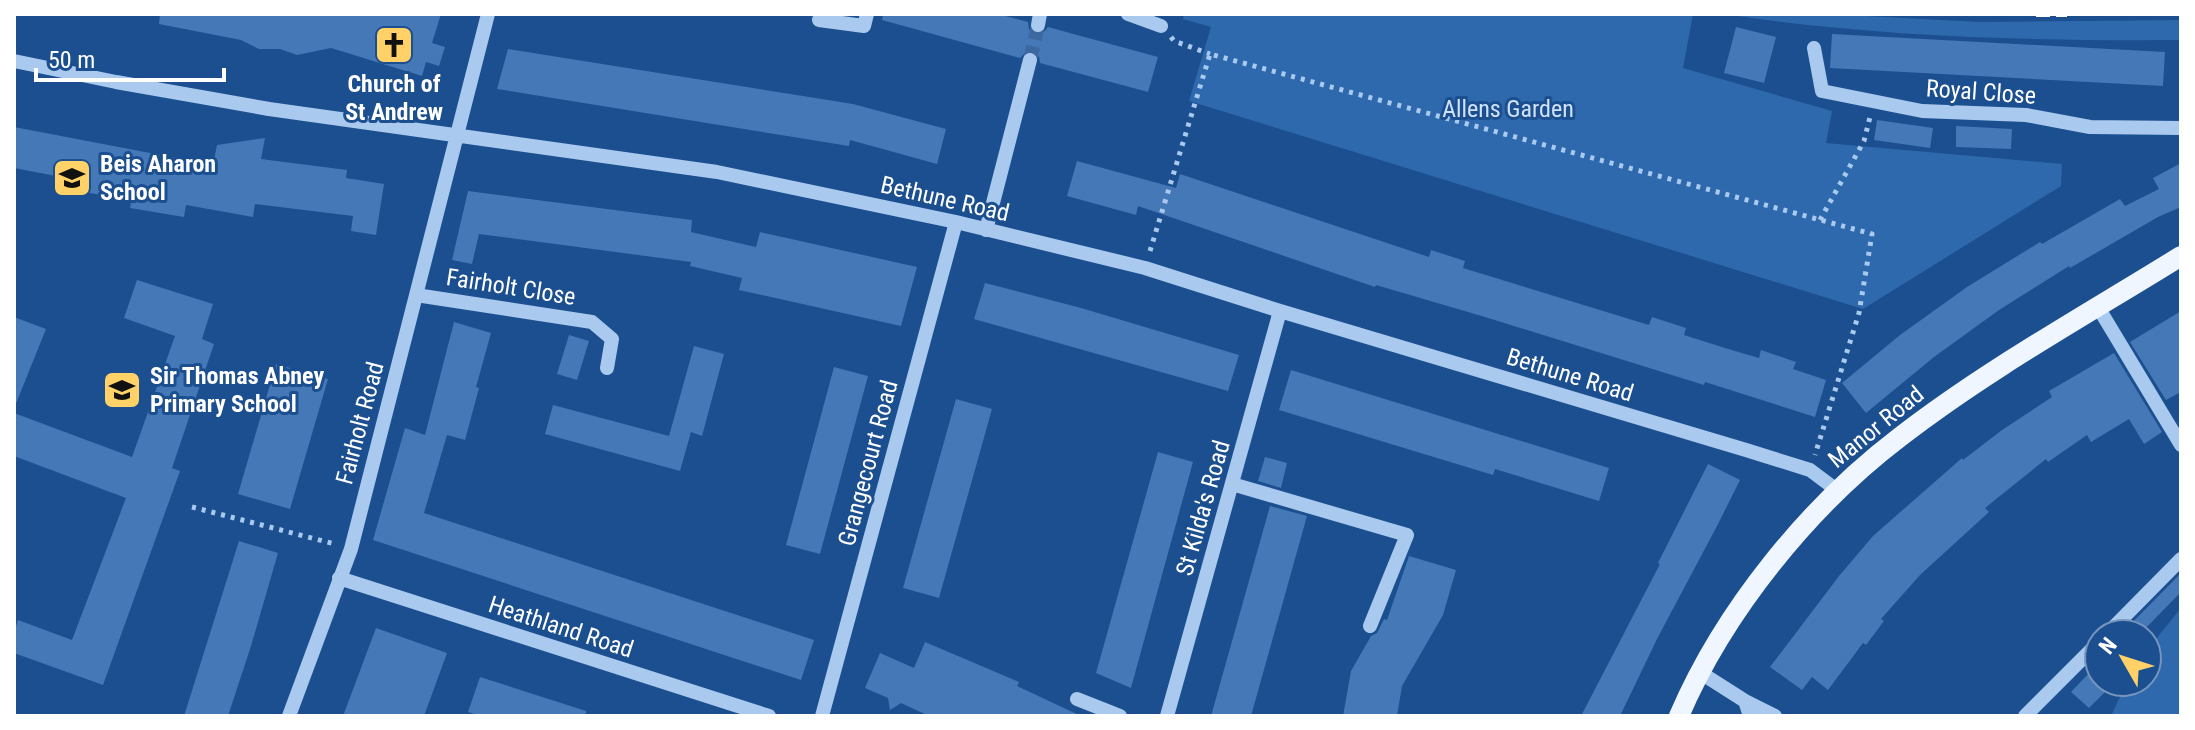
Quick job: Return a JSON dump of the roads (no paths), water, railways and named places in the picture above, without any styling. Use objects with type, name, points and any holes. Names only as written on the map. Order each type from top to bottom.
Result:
[{"type":"main road","name":"Manor Road","points":[[1679,716],[1701,673],[1755,586],[1838,491],[1898,438],[1961,393],[2181,256]]},
{"type":"street","name":"Fairholt Road","points":[[289,716],[351,549],[488,14]]},
{"type":"street","points":[[819,20],[864,26],[867,14]]},
{"type":"street","points":[[1128,14],[1161,26]]},
{"type":"street","name":"Royal Close","points":[[1814,48],[1822,91],[1922,111],[2026,115],[2090,127],[2181,128]]},
{"type":"street","points":[[986,230],[1030,60]]},
{"type":"street","name":"Bethune Road","points":[[14,61],[256,107],[717,172],[956,222],[1145,268],[1810,470],[1838,491]]},
{"type":"street","name":"Grangecourt Road","points":[[822,716],[956,222]]},
{"type":"street","name":"Fairholt Close","points":[[416,295],[592,322],[612,339],[607,368]]},
{"type":"street","points":[[2098,307],[2181,445]]},
{"type":"street","name":"St Kilda's Road","points":[[1167,716],[1280,311]]},
{"type":"street","points":[[1232,484],[1407,535],[1370,626]]},
{"type":"street","points":[[2123,618],[2181,559]]},
{"type":"street","name":"Heathland Road","points":[[339,578],[729,710],[769,716]]},
{"type":"street","points":[[2025,716],[2083,658]]},
{"type":"street","points":[[1701,673],[1775,716]]},
{"type":"street","points":[[1077,699],[1120,716]]},
{"type":"street","points":[[1745,701],[1750,716]]},
{"type":"tunnel","points":[[1030,60],[1038,25]]},
{"type":"railway","points":[[2036,14],[2067,14]]},
{"type":"place","name":"Church of St Andrew","points":[[394,45]]},
{"type":"place","name":"Beis Aharon School","points":[[72,178]]},
{"type":"place","name":"Sir Thomas Abney Primary School","points":[[122,390]]},
{"type":"park label","name":"Allens Garden","points":[[1508,109]]}]
